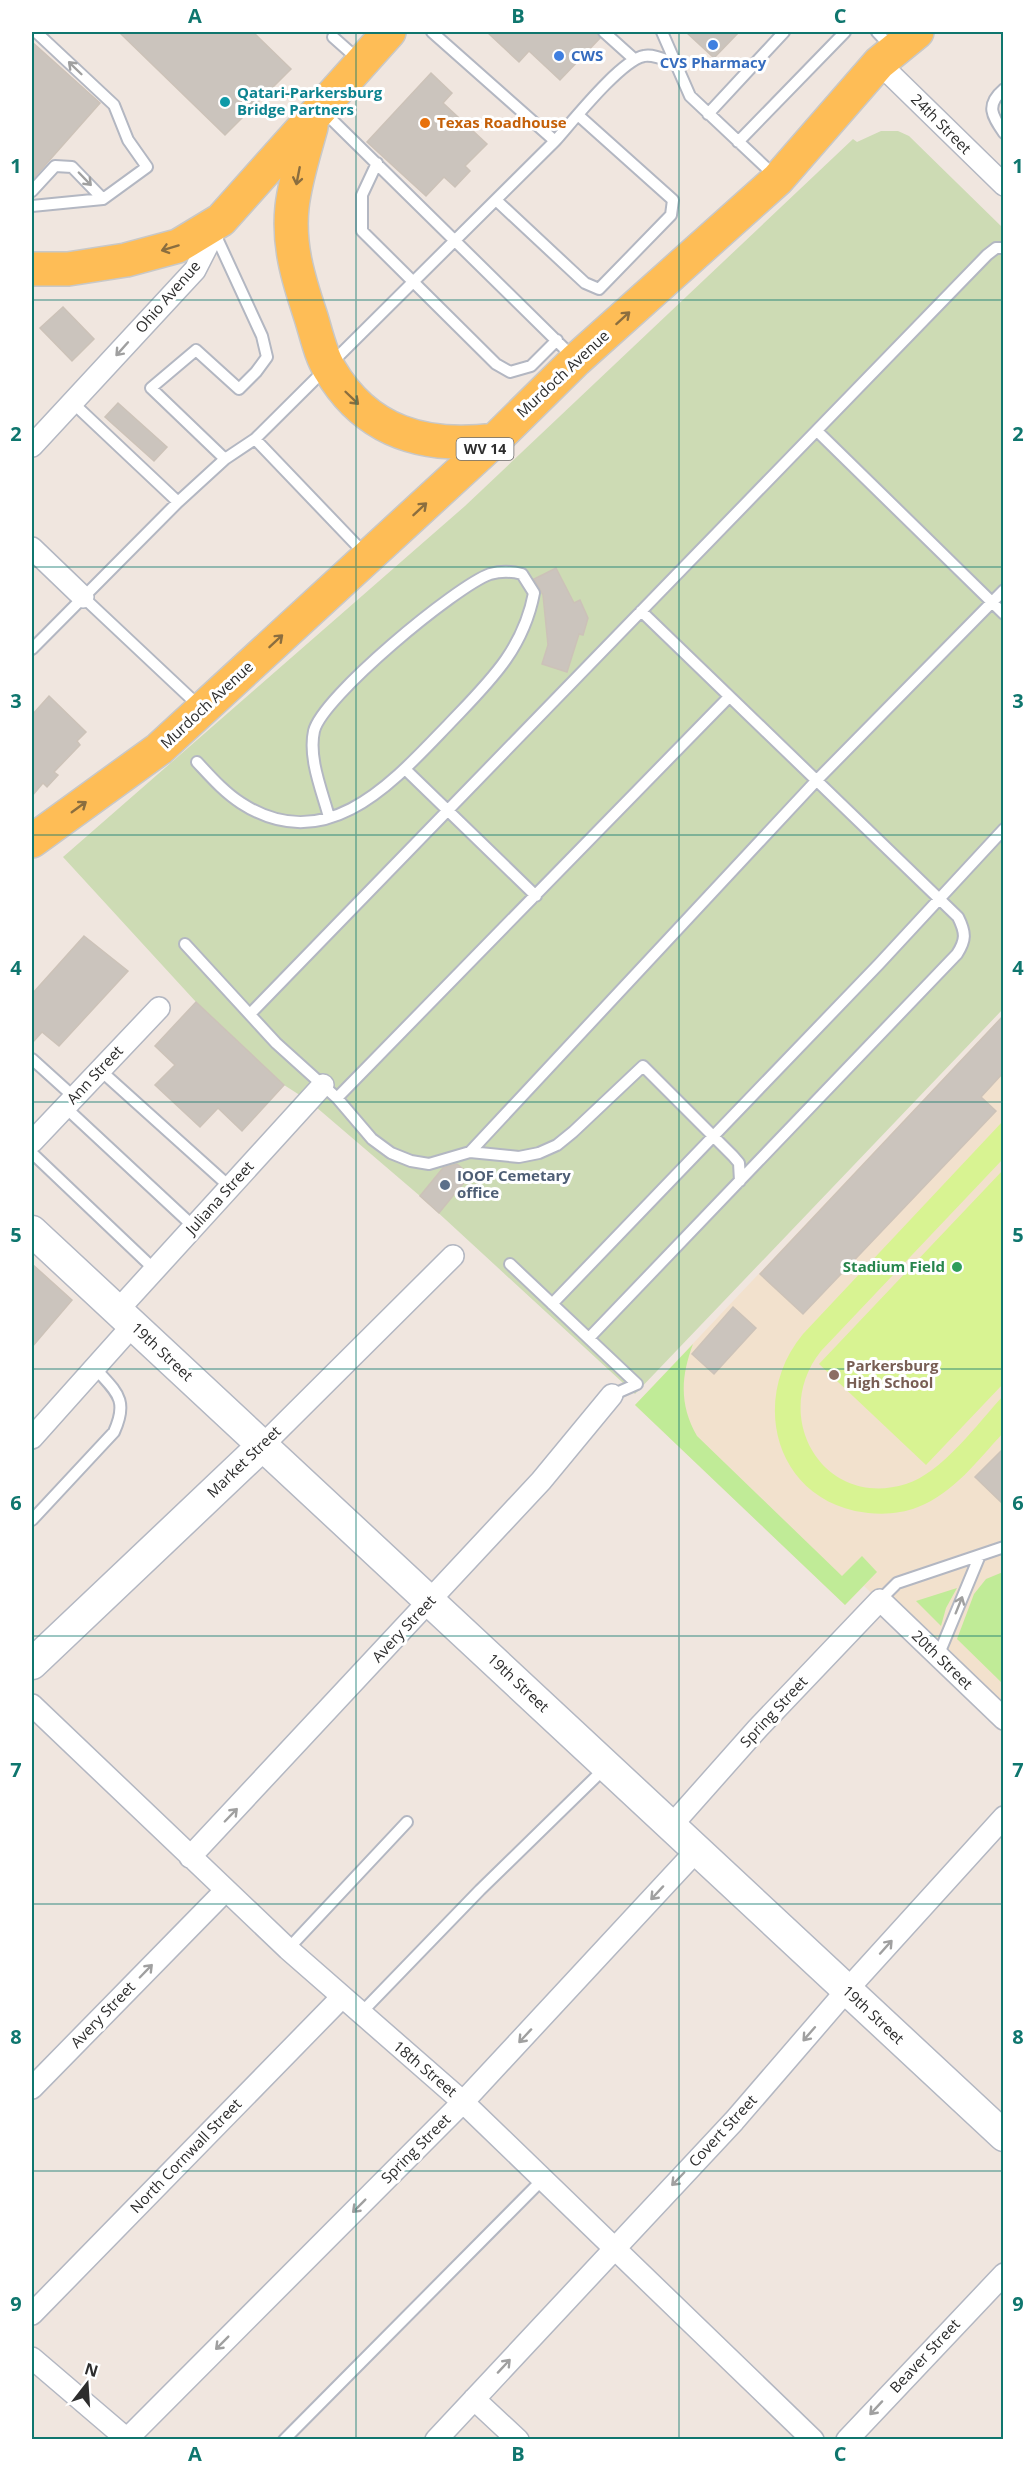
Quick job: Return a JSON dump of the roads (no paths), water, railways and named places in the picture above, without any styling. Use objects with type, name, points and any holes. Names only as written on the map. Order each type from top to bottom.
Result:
[{"type":"main road","name":"Ohio Avenue","points":[[218,227],[389,32]]},
{"type":"main road","name":"Murdoch Avenue","points":[[32,841],[159,749],[495,440],[567,350],[778,179],[892,44]]},
{"type":"main road","points":[[317,115],[299,168],[292,207],[292,242],[295,268],[328,368],[343,390],[362,408],[391,429],[407,436],[447,443],[495,440]]},
{"type":"main road","points":[[32,269],[68,269],[126,260],[178,246],[218,227]]},
{"type":"street","name":"24th Street","points":[[892,44],[1004,185]]},
{"type":"street","name":"Ohio Avenue","points":[[32,446],[195,270],[218,227]]},
{"type":"street","points":[[32,548],[83,597]]},
{"type":"street","name":"Ann Street","points":[[32,1142],[159,1008]]},
{"type":"street","name":"Juliana Street","points":[[32,1438],[95,1368],[154,1269],[230,1187],[330,1092]]},
{"type":"street","name":"19th Street","points":[[32,1231],[1004,2136]]},
{"type":"street","name":"Market Street","points":[[32,1664],[263,1445],[453,1256]]},
{"type":"street","name":"Avery Street","points":[[190,1857],[541,1481],[612,1395]]},
{"type":"street","name":"20th Street","points":[[880,1600],[1004,1719]]},
{"type":"street","name":"Spring Street","points":[[671,1826],[758,1728],[880,1600]]},
{"type":"street","name":"18th Street","points":[[32,1705],[225,1891],[341,1998],[463,2102],[544,2178],[813,2439]]},
{"type":"street","name":"Covert Street","points":[[436,2439],[615,2245],[734,2121],[847,1990],[1004,1817]]},
{"type":"street","name":"Spring Street","points":[[127,2439],[463,2102],[697,1850]]},
{"type":"street","name":"Avery Street","points":[[32,2088],[225,1891]]},
{"type":"street","name":"North Cornwall Street","points":[[32,2314],[341,1998]]},
{"type":"street","name":"Beaver Street","points":[[847,2439],[1004,2274]]},
{"type":"street","points":[[32,2358],[127,2439]]},
{"type":"street","points":[[474,2398],[518,2439]]},
{"type":"lane","points":[[32,206],[103,199],[147,167],[128,141],[114,105],[36,32]]},
{"type":"lane","points":[[432,32],[555,141]]},
{"type":"lane","points":[[604,32],[634,59]]},
{"type":"lane","points":[[662,32],[690,96],[778,179]]},
{"type":"lane","points":[[708,114],[784,32]]},
{"type":"lane","points":[[738,142],[845,32]]},
{"type":"lane","points":[[333,37],[362,63]]},
{"type":"lane","points":[[32,649],[178,502],[225,459],[255,439],[328,368],[555,141],[610,80],[634,59],[646,55],[675,63]]},
{"type":"lane","points":[[1004,89],[993,102],[992,116],[1004,133]]},
{"type":"lane","points":[[317,115],[376,164],[567,350],[531,366],[510,372],[496,364],[362,231],[362,195],[376,164]]},
{"type":"lane","points":[[496,200],[585,284],[599,289],[671,215],[673,200],[578,115]]},
{"type":"lane","points":[[32,191],[55,166],[72,166],[103,199]]},
{"type":"lane","points":[[218,227],[262,336],[267,357],[239,389],[196,350],[151,388],[225,459]]},
{"type":"lane","points":[[251,1013],[987,255],[996,248],[1004,248]]},
{"type":"lane","points":[[73,403],[178,502]]},
{"type":"lane","points":[[817,431],[1004,614]]},
{"type":"lane","points":[[255,439],[368,557]]},
{"type":"lane","points":[[197,762],[223,789],[242,804],[267,816],[291,821],[329,817],[354,810],[383,790],[406,770],[513,652],[526,626],[534,593],[522,574],[502,571],[471,585],[370,663],[320,717],[314,732],[314,749],[329,817]]},
{"type":"lane","points":[[470,1152],[816,781],[1004,590]]},
{"type":"lane","points":[[83,597],[202,710]]},
{"type":"lane","points":[[589,1338],[957,954],[964,943],[965,931],[958,917],[940,899],[728,698],[641,611]]},
{"type":"lane","points":[[330,1092],[536,896],[728,698]]},
{"type":"lane","points":[[406,770],[536,896]]},
{"type":"lane","points":[[552,1304],[940,899],[960,873],[1004,829]]},
{"type":"lane","points":[[185,944],[276,1042],[330,1092],[372,1139],[391,1153],[429,1164],[470,1152],[519,1156],[539,1153],[557,1145],[643,1065],[700,1120],[739,1163],[740,1181]]},
{"type":"lane","points":[[32,1059],[70,1102],[194,1227]]},
{"type":"lane","points":[[100,1070],[230,1187]]},
{"type":"lane","points":[[32,1142],[154,1269]]},
{"type":"lane","points":[[510,1264],[637,1384],[612,1395]]},
{"type":"lane","points":[[32,1520],[114,1432],[121,1417],[123,1405],[117,1393],[95,1368]]},
{"type":"lane","points":[[880,1600],[897,1583],[1004,1546]]},
{"type":"lane","points":[[938,1656],[980,1555]]},
{"type":"lane","points":[[360,2014],[480,1890],[607,1766]]},
{"type":"lane","points":[[288,1949],[406,1822]]},
{"type":"lane","points":[[284,2439],[544,2178]]},
{"type":"place","name":"CVS Pharmacy","points":[[713,45]]},
{"type":"place","name":"CWS","points":[[559,56]]},
{"type":"place","name":"Qatari-Parkersburg Bridge Partners","points":[[225,102]]},
{"type":"place","name":"Texas Roadhouse","points":[[425,123]]},
{"type":"place","name":"IOOF Cemetary office","points":[[445,1185]]},
{"type":"place","name":"Stadium Field","points":[[957,1267]]},
{"type":"place","name":"Parkersburg High School","points":[[834,1375]]}]
